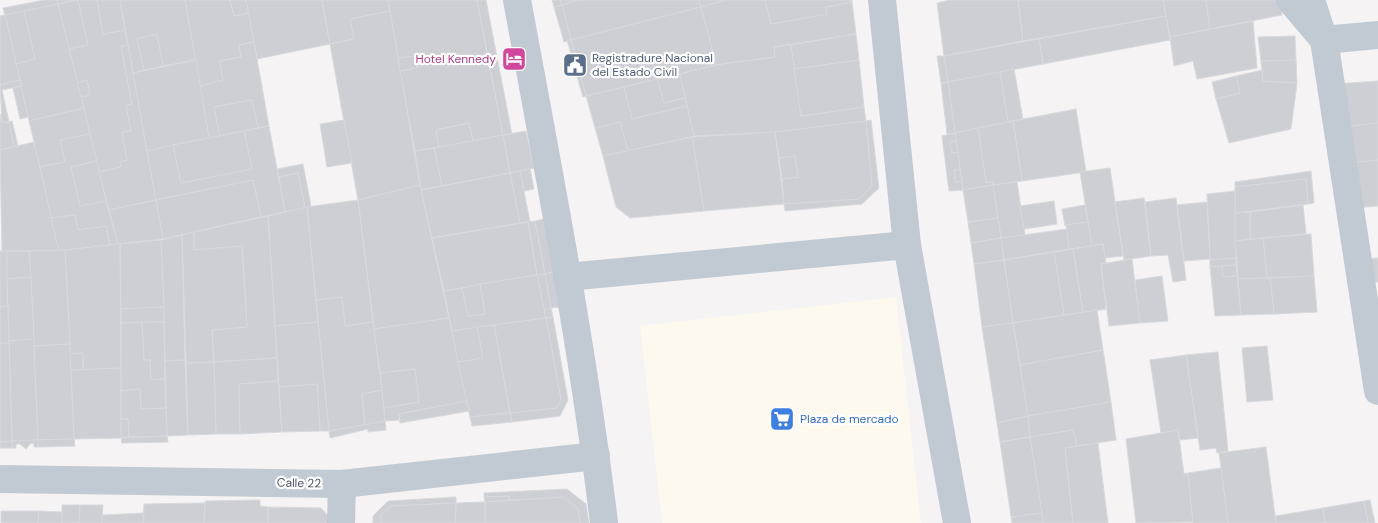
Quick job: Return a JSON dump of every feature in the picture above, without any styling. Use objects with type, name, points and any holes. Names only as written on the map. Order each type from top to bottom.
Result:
[{"type":"street","points":[[517,0],[568,277],[596,456],[604,523]]},
{"type":"street","points":[[882,0],[907,245],[957,523]]},
{"type":"street","points":[[1290,0],[1324,40]]},
{"type":"street","points":[[1311,0],[1324,40],[1378,391]]},
{"type":"street","points":[[1324,40],[1378,35]]},
{"type":"street","points":[[568,277],[907,245]]},
{"type":"street","name":"Calle 22","points":[[0,478],[342,484],[596,456]]},
{"type":"street","points":[[341,523],[342,484]]},
{"type":"shaded area","points":[[896,297],[921,523],[662,523],[640,326]]},
{"type":"building","points":[[44,0],[57,0],[58,4],[5,15],[3,8]]},
{"type":"building","points":[[57,0],[78,0],[58,4]]},
{"type":"building","points":[[78,0],[88,45],[69,49],[58,4]]},
{"type":"building","points":[[78,0],[97,0],[103,34],[125,30],[128,45],[121,46],[132,104],[126,105],[131,131],[122,132],[127,160],[120,162],[121,167],[99,172],[81,97],[90,95],[87,80],[77,83],[69,49],[88,45]]},
{"type":"building","points":[[97,0],[120,0],[125,30],[103,34]]},
{"type":"building","points":[[120,0],[185,0],[196,60],[163,66],[157,34],[137,39],[144,70],[133,73]]},
{"type":"building","points":[[185,0],[230,0],[234,16],[249,13],[254,42],[239,45],[241,57],[220,61],[223,80],[200,86]]},
{"type":"building","points":[[230,0],[246,0],[249,13],[234,16]]},
{"type":"building","points":[[246,0],[322,0],[330,44],[257,59]]},
{"type":"building","points":[[322,0],[388,0],[390,11],[350,19],[354,39],[330,44]]},
{"type":"building","points":[[388,0],[477,0],[503,135],[473,141],[469,123],[436,130],[439,147],[415,151],[400,71],[417,68],[415,56],[398,58]]},
{"type":"building","points":[[477,0],[486,0],[512,134],[503,135]]},
{"type":"building","points":[[552,0],[560,0],[562,5],[554,7]]},
{"type":"building","points":[[560,0],[579,0],[562,5]]},
{"type":"building","points":[[579,0],[699,0],[701,7],[571,40],[562,5]]},
{"type":"building","points":[[699,0],[726,0],[701,7]]},
{"type":"building","points":[[726,0],[765,0],[771,24],[827,14],[826,7],[852,2],[856,34],[774,47],[775,57],[716,65],[701,7]]},
{"type":"building","points":[[765,0],[852,0],[852,2],[826,7],[827,14],[771,24]]},
{"type":"building","points":[[950,0],[1018,0],[1023,41],[944,56],[937,3]]},
{"type":"building","points":[[1018,0],[1163,0],[1166,16],[1023,41]]},
{"type":"building","points":[[1163,0],[1206,0],[1210,29],[1170,37]]},
{"type":"building","points":[[1206,0],[1279,0],[1282,15],[1210,29]]},
{"type":"building","points":[[58,4],[84,108],[29,121],[16,64],[35,59],[24,11]]},
{"type":"building","points":[[562,5],[571,40],[564,42],[554,7]]},
{"type":"building","points":[[701,7],[716,65],[586,96],[571,40]]},
{"type":"building","points":[[24,11],[35,59],[16,64],[5,15]]},
{"type":"building","points":[[390,11],[420,185],[358,200],[330,44],[354,39],[350,19]]},
{"type":"building","points":[[5,15],[20,80],[0,85],[0,16]]},
{"type":"building","points":[[1166,16],[1170,40],[1043,64],[1039,39]]},
{"type":"building","points":[[1253,21],[1257,68],[1197,79],[1193,61],[1174,66],[1170,37]]},
{"type":"building","points":[[157,34],[163,66],[144,70],[137,39]]},
{"type":"building","points":[[856,34],[859,60],[794,69],[791,45]]},
{"type":"building","points":[[1295,36],[1296,60],[1261,61],[1258,37]]},
{"type":"building","points":[[1039,39],[1043,64],[948,82],[944,56]]},
{"type":"building","points":[[567,40],[571,40],[586,96],[583,97],[577,76],[573,75],[570,71],[574,65]]},
{"type":"building","points":[[254,42],[269,126],[258,128],[252,100],[214,107],[220,136],[209,138],[200,86],[223,80],[220,61],[241,57],[239,45]]},
{"type":"building","points":[[128,45],[156,200],[109,210],[99,172],[121,167],[120,162],[127,160],[122,132],[131,131],[126,105],[132,104],[121,46]]},
{"type":"building","points":[[791,45],[801,116],[864,107],[866,121],[775,132],[694,136],[680,74],[716,65],[775,57],[774,47]]},
{"type":"building","points":[[415,56],[417,68],[400,71],[398,58]]},
{"type":"building","points":[[937,56],[944,56],[948,82],[941,83]]},
{"type":"building","points":[[196,60],[209,138],[147,151],[133,73]]},
{"type":"building","points":[[859,60],[864,107],[801,116],[794,69]]},
{"type":"building","points":[[1296,60],[1297,83],[1263,81],[1261,61]]},
{"type":"building","points":[[1014,69],[1023,119],[1008,122],[1000,72]]},
{"type":"building","points":[[1262,70],[1263,81],[1297,83],[1291,129],[1229,143],[1216,99],[1240,93],[1236,76]]},
{"type":"building","points":[[1000,72],[1008,122],[955,133],[948,82]]},
{"type":"building","points":[[680,74],[685,98],[664,103],[657,79]]},
{"type":"building","points":[[1236,76],[1240,93],[1216,99],[1212,82]]},
{"type":"building","points":[[657,79],[664,103],[685,98],[687,106],[632,119],[624,87]]},
{"type":"building","points":[[20,80],[21,86],[2,90],[9,122],[2,123],[0,85]]},
{"type":"building","points":[[87,80],[90,95],[81,97],[77,83]]},
{"type":"building","points":[[1378,81],[1378,123],[1340,127],[1335,84]]},
{"type":"building","points":[[948,82],[955,133],[947,134],[941,83]]},
{"type":"building","points":[[21,86],[28,117],[20,119],[13,88]]},
{"type":"building","points":[[624,87],[632,119],[687,106],[694,136],[628,151],[620,122],[595,128],[586,96]]},
{"type":"building","points":[[252,100],[258,128],[220,136],[214,107]]},
{"type":"building","points":[[84,108],[90,134],[60,140],[65,162],[40,167],[29,121]]},
{"type":"building","points":[[1076,109],[1086,172],[1022,181],[1013,121]]},
{"type":"building","points":[[0,114],[2,123],[9,122],[14,147],[0,150]]},
{"type":"building","points":[[344,120],[352,163],[327,167],[320,124]]},
{"type":"building","points":[[871,120],[879,188],[862,204],[785,211],[784,204],[859,199],[872,186],[866,121]]},
{"type":"building","points":[[12,121],[18,146],[14,147],[9,122]]},
{"type":"building","points":[[866,121],[872,186],[859,199],[784,204],[782,179],[798,177],[795,156],[779,158],[775,132]]},
{"type":"building","points":[[1013,121],[1022,181],[993,185],[993,182],[986,183],[978,128]]},
{"type":"building","points":[[620,122],[628,151],[603,156],[595,128]]},
{"type":"building","points":[[469,123],[473,141],[439,147],[436,130]]},
{"type":"building","points":[[1378,123],[1378,160],[1346,163],[1340,127]]},
{"type":"building","points":[[269,126],[285,212],[261,217],[253,180],[156,200],[147,151],[173,145],[181,183],[252,169],[244,131]]},
{"type":"building","points":[[978,128],[986,183],[993,182],[993,185],[963,190],[955,133]]},
{"type":"building","points":[[244,131],[252,169],[181,183],[173,145]]},
{"type":"building","points":[[526,131],[534,168],[510,173],[503,135]]},
{"type":"building","points":[[775,132],[784,204],[704,211],[692,137]]},
{"type":"building","points":[[955,133],[956,141],[950,142],[952,153],[958,152],[960,170],[954,170],[956,182],[962,181],[963,190],[949,191],[942,136]]},
{"type":"building","points":[[90,134],[97,161],[71,167],[80,206],[106,201],[118,244],[110,245],[106,226],[78,230],[75,215],[51,218],[40,167],[65,162],[60,140]]},
{"type":"building","points":[[503,135],[510,173],[442,186],[434,148]]},
{"type":"building","points":[[692,137],[704,211],[630,218],[616,207],[603,156]]},
{"type":"building","points":[[956,141],[958,152],[952,153],[950,142]]},
{"type":"building","points":[[34,142],[59,251],[2,251],[0,150]]},
{"type":"building","points":[[434,148],[442,186],[421,190],[415,151]]},
{"type":"building","points":[[795,156],[798,177],[782,179],[779,158]]},
{"type":"building","points":[[1378,160],[1378,206],[1354,208],[1346,163]]},
{"type":"building","points":[[97,161],[106,201],[80,206],[71,167]]},
{"type":"building","points":[[303,164],[311,206],[305,208],[298,173],[279,177],[277,169]]},
{"type":"building","points":[[1110,168],[1123,256],[1105,258],[1103,244],[1092,246],[1080,172]]},
{"type":"building","points":[[530,169],[534,189],[524,191],[520,171]]},
{"type":"building","points":[[954,170],[960,170],[962,181],[956,182]]},
{"type":"building","points":[[520,171],[530,222],[520,223],[510,173]]},
{"type":"building","points":[[1311,171],[1314,203],[1308,204],[1306,179],[1235,187],[1235,182]]},
{"type":"building","points":[[298,173],[305,208],[285,212],[279,177]]},
{"type":"building","points":[[510,173],[520,223],[432,238],[421,190]]},
{"type":"building","points":[[1306,179],[1308,204],[1235,213],[1235,187]]},
{"type":"building","points":[[253,180],[261,217],[163,239],[156,200]]},
{"type":"building","points":[[1017,182],[1025,235],[1001,238],[993,185]]},
{"type":"building","points":[[420,185],[449,318],[374,329],[358,200]]},
{"type":"building","points":[[993,185],[998,218],[968,222],[963,190]]},
{"type":"building","points":[[1235,191],[1236,258],[1210,260],[1207,194]]},
{"type":"building","points":[[1144,198],[1151,256],[1124,260],[1115,202]]},
{"type":"building","points":[[1176,198],[1186,280],[1173,282],[1168,255],[1151,256],[1145,202]]},
{"type":"building","points":[[156,200],[163,239],[118,244],[109,210]]},
{"type":"building","points":[[358,200],[373,322],[345,326],[342,297],[316,300],[307,207]]},
{"type":"building","points":[[1054,201],[1057,224],[1024,229],[1020,206]]},
{"type":"building","points":[[1207,202],[1210,259],[1184,261],[1177,205]]},
{"type":"building","points":[[1085,205],[1088,222],[1065,226],[1062,209]]},
{"type":"building","points":[[1303,205],[1306,234],[1250,239],[1250,212]]},
{"type":"building","points":[[307,207],[318,322],[275,326],[268,216]]},
{"type":"building","points":[[1250,212],[1250,239],[1235,241],[1235,213]]},
{"type":"building","points":[[75,215],[78,230],[106,226],[110,245],[59,251],[51,218]]},
{"type":"building","points":[[268,216],[277,358],[214,362],[212,330],[247,327],[242,246],[194,250],[194,232]]},
{"type":"building","points":[[549,218],[560,271],[545,274],[535,221]]},
{"type":"building","points":[[998,218],[1001,238],[971,243],[968,222]]},
{"type":"building","points":[[535,221],[545,274],[537,275],[528,222]]},
{"type":"building","points":[[528,222],[537,275],[444,291],[432,238]]},
{"type":"building","points":[[1088,222],[1092,246],[1069,249],[1066,225]]},
{"type":"building","points":[[1067,229],[1069,249],[1004,260],[1001,238]]},
{"type":"building","points":[[194,232],[194,250],[242,246],[247,327],[212,330],[214,362],[186,363],[182,235]]},
{"type":"building","points":[[1311,234],[1314,276],[1267,278],[1263,238]]},
{"type":"building","points":[[182,235],[185,360],[165,361],[161,240]]},
{"type":"building","points":[[1001,238],[1004,260],[974,264],[971,243]]},
{"type":"building","points":[[1263,238],[1267,278],[1238,279],[1235,241]]},
{"type":"building","points":[[161,240],[164,307],[121,309],[120,244]]},
{"type":"building","points":[[120,244],[121,368],[83,370],[83,353],[70,354],[65,250]]},
{"type":"building","points":[[1103,244],[1106,263],[1101,264],[1106,309],[1083,313],[1073,249]]},
{"type":"building","points":[[1073,249],[1083,313],[1064,315],[1054,252]]},
{"type":"building","points":[[65,250],[70,344],[34,346],[29,251]]},
{"type":"building","points":[[0,251],[7,251],[8,306],[0,307]]},
{"type":"building","points":[[7,251],[29,251],[31,277],[7,279]]},
{"type":"building","points":[[1054,252],[1064,315],[1013,323],[1004,260]]},
{"type":"building","points":[[1236,258],[1236,265],[1210,267],[1210,260]]},
{"type":"building","points":[[1378,258],[1378,282],[1366,282],[1362,259]]},
{"type":"building","points":[[1132,259],[1140,323],[1109,326],[1101,264]]},
{"type":"building","points":[[1004,260],[1013,323],[982,327],[974,264]]},
{"type":"building","points":[[1236,265],[1237,276],[1223,277],[1222,266]]},
{"type":"building","points":[[1222,266],[1223,277],[1237,276],[1241,315],[1215,316],[1210,267]]},
{"type":"building","points":[[554,272],[561,307],[551,308],[545,274]]},
{"type":"building","points":[[545,274],[551,308],[544,310],[537,275]]},
{"type":"building","points":[[537,275],[546,318],[452,331],[444,291],[462,288],[468,316],[485,314],[480,284]]},
{"type":"building","points":[[1162,276],[1168,321],[1140,323],[1135,280]]},
{"type":"building","points":[[1314,276],[1317,312],[1274,314],[1270,278]]},
{"type":"building","points":[[31,277],[34,339],[9,341],[7,279]]},
{"type":"building","points":[[1270,278],[1274,314],[1241,315],[1238,279]]},
{"type":"building","points":[[480,284],[485,314],[468,316],[462,288]]},
{"type":"building","points":[[342,297],[345,326],[373,322],[382,390],[362,394],[365,425],[329,431],[316,300]]},
{"type":"building","points":[[8,306],[9,343],[0,343],[0,307]]},
{"type":"building","points":[[164,307],[164,322],[121,323],[121,309]]},
{"type":"building","points":[[551,308],[553,317],[546,318],[544,310]]},
{"type":"building","points":[[1097,310],[1103,350],[1020,365],[1013,323]]},
{"type":"building","points":[[553,317],[568,400],[560,416],[512,422],[510,413],[556,408],[561,400],[546,318]]},
{"type":"building","points":[[449,318],[467,401],[399,414],[399,420],[385,421],[384,408],[419,402],[415,369],[380,373],[374,329]]},
{"type":"building","points":[[546,318],[561,400],[556,408],[510,413],[494,325]]},
{"type":"building","points":[[142,322],[164,322],[165,379],[151,380],[150,360],[144,360]]},
{"type":"building","points":[[142,322],[144,360],[150,360],[151,380],[165,379],[166,408],[141,409],[140,389],[121,391],[121,323]]},
{"type":"building","points":[[318,322],[329,431],[320,431],[317,384],[279,387],[275,326]]},
{"type":"building","points":[[1013,323],[1028,416],[997,423],[982,327]]},
{"type":"building","points":[[494,325],[510,413],[470,417],[458,362],[483,358],[477,327]]},
{"type":"building","points":[[477,327],[483,358],[458,362],[452,331]]},
{"type":"building","points":[[34,339],[38,440],[12,441],[9,341]]},
{"type":"building","points":[[0,343],[9,343],[12,441],[0,442]]},
{"type":"building","points":[[70,344],[74,439],[38,440],[34,346]]},
{"type":"building","points":[[1267,346],[1273,400],[1247,402],[1242,348]]},
{"type":"building","points":[[1103,350],[1111,402],[1028,416],[1020,365]]},
{"type":"building","points":[[1218,352],[1228,451],[1217,453],[1216,448],[1200,450],[1186,355]]},
{"type":"building","points":[[83,353],[83,370],[71,370],[70,354]]},
{"type":"building","points":[[1186,355],[1198,438],[1180,440],[1178,430],[1161,433],[1150,360]]},
{"type":"building","points":[[277,358],[278,381],[239,384],[240,434],[216,434],[214,362]]},
{"type":"building","points":[[185,360],[188,435],[167,436],[165,361]]},
{"type":"building","points":[[214,362],[216,434],[188,435],[186,363]]},
{"type":"building","points":[[121,368],[121,438],[74,439],[71,370]]},
{"type":"building","points":[[415,369],[419,402],[384,408],[380,373]]},
{"type":"building","points":[[278,381],[282,432],[240,434],[239,384]]},
{"type":"building","points":[[317,384],[320,431],[282,432],[279,387]]},
{"type":"building","points":[[140,389],[141,409],[166,408],[167,436],[129,437],[128,419],[121,419],[121,391]]},
{"type":"building","points":[[382,390],[385,421],[365,425],[362,394]]},
{"type":"building","points":[[467,401],[469,411],[400,423],[399,414]]},
{"type":"building","points":[[1111,402],[1116,440],[1077,446],[1073,430],[1030,437],[1028,416]]},
{"type":"building","points":[[510,413],[512,422],[472,426],[470,417]]},
{"type":"building","points":[[1028,416],[1030,437],[1000,442],[997,423]]},
{"type":"building","points":[[121,419],[128,419],[129,437],[121,438]]},
{"type":"building","points":[[385,421],[386,430],[368,432],[368,429],[330,438],[329,431]]},
{"type":"building","points":[[1073,430],[1077,446],[1065,448],[1073,523],[1043,523],[1030,437]]},
{"type":"building","points":[[1178,430],[1184,474],[1188,473],[1193,522],[1136,523],[1126,439]]},
{"type":"building","points":[[167,436],[168,442],[122,443],[121,438]]},
{"type":"building","points":[[1030,437],[1042,513],[1011,517],[1000,442]]},
{"type":"building","points":[[74,439],[75,446],[38,447],[38,440]]},
{"type":"building","points":[[38,440],[38,447],[34,447],[34,443],[30,444],[26,449],[20,444],[16,444],[16,448],[12,448],[12,441]]},
{"type":"building","points":[[12,441],[12,448],[0,448],[0,442]]},
{"type":"building","points":[[1098,443],[1108,523],[1073,523],[1065,448]]},
{"type":"building","points":[[1266,447],[1276,523],[1228,523],[1219,453]]},
{"type":"building","points":[[1221,468],[1228,523],[1193,523],[1188,473]]},
{"type":"building","points":[[567,489],[586,504],[589,523],[580,523],[578,509],[563,498],[510,500],[509,496],[484,497],[484,493]]},
{"type":"building","points":[[509,496],[510,500],[485,502],[484,497]]},
{"type":"building","points":[[456,497],[456,503],[391,506],[381,515],[381,523],[373,523],[373,516],[388,501]]},
{"type":"building","points":[[564,497],[578,509],[580,523],[485,523],[485,502]]},
{"type":"building","points":[[260,500],[260,506],[268,507],[268,523],[204,523],[205,501]]},
{"type":"building","points":[[1370,500],[1375,523],[1368,523],[1364,501]]},
{"type":"building","points":[[1364,501],[1368,523],[1325,523],[1323,508]]},
{"type":"building","points":[[485,502],[485,523],[455,523],[456,503]]},
{"type":"building","points":[[205,503],[204,523],[143,523],[144,504]]},
{"type":"building","points":[[456,503],[455,523],[381,523],[381,515],[391,506]]},
{"type":"building","points":[[62,505],[80,505],[79,523],[62,523]]},
{"type":"building","points":[[80,505],[103,505],[102,523],[79,523]]},
{"type":"building","points":[[268,507],[321,508],[331,519],[331,523],[268,523]]},
{"type":"building","points":[[1323,508],[1325,523],[1276,523],[1275,516]]},
{"type":"building","points":[[1,511],[39,511],[38,523],[1,523]]},
{"type":"building","points":[[39,511],[62,512],[62,523],[38,523]]},
{"type":"building","points":[[144,513],[143,523],[102,523],[102,515]]},
{"type":"building","points":[[1042,513],[1043,523],[1012,523],[1011,517]]},
{"type":"place","name":"Hotel Kennedy","points":[[514,59]]},
{"type":"place","name":"Registradure Nacional del Estado Civil","points":[[575,65]]},
{"type":"place","name":"Plaza de mercado","points":[[782,419]]}]
